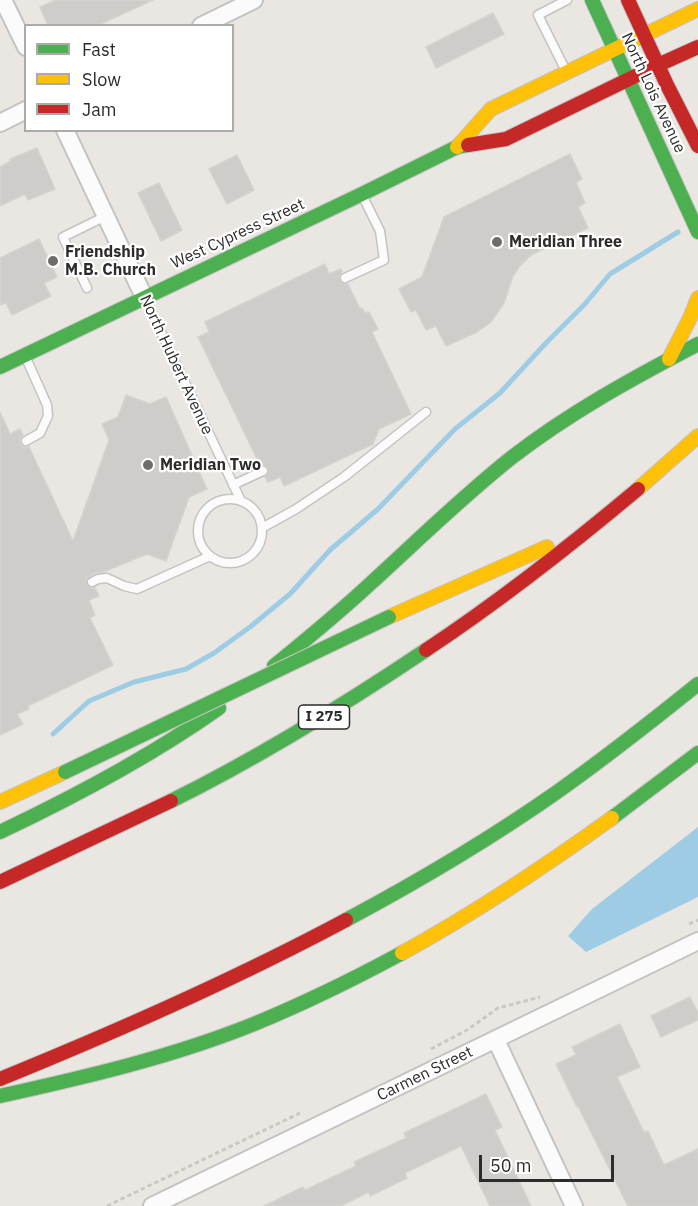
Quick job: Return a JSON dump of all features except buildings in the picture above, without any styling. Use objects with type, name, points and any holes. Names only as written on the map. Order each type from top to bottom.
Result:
[{"type":"main road","name":"North Lois Avenue","points":[[592,0],[698,232]]},
{"type":"main road","name":"North Lois Avenue","points":[[628,0],[658,65],[689,119],[698,146]]},
{"type":"main road","name":"West Cypress Street","points":[[457,147],[491,109],[698,9]]},
{"type":"main road","name":"West Cypress Street","points":[[1,363],[24,355],[457,147],[506,139],[698,47]]},
{"type":"main road","points":[[669,359],[698,298]]},
{"type":"main road","points":[[0,832],[112,776],[161,748],[207,717],[293,651],[347,605],[453,507],[536,439],[581,410],[698,344]]},
{"type":"main road","name":"I 275","points":[[0,882],[205,784],[325,716],[396,671],[506,595],[620,505],[698,436]]},
{"type":"main road","points":[[0,802],[389,617],[536,553],[620,505]]},
{"type":"main road","points":[[0,1079],[209,990],[370,907],[457,856],[556,792],[650,723],[698,684]]},
{"type":"main road","points":[[0,1096],[131,1065],[208,1041],[300,1004],[389,961],[510,889],[627,807],[698,753]]},
{"type":"street","points":[[3,0],[24,43]]},
{"type":"street","points":[[205,24],[254,0]]},
{"type":"street","points":[[0,123],[24,111]]},
{"type":"street","name":"North Hubert Avenue","points":[[66,132],[144,297]]},
{"type":"street","name":"Carmen Street","points":[[152,1206],[698,941]]},
{"type":"street","points":[[496,1040],[574,1206]]},
{"type":"lane","points":[[567,0],[538,15],[567,73]]},
{"type":"lane","points":[[345,278],[384,260],[380,231],[362,194]]},
{"type":"lane","points":[[87,288],[63,237],[106,216]]},
{"type":"lane","name":"North Hubert Avenue","points":[[144,297],[241,501]]},
{"type":"lane","points":[[24,355],[47,405],[48,416],[40,433],[26,441]]},
{"type":"lane","points":[[262,528],[296,509],[344,477],[426,412]]},
{"type":"lane","points":[[233,485],[263,471]]},
{"type":"lane","points":[[234,500],[241,501],[252,508],[258,515],[262,528],[260,544],[254,553],[247,559],[226,563],[216,560],[207,553],[198,533],[200,522],[213,505],[234,500]]},
{"type":"lane","points":[[92,582],[107,578],[137,589],[210,556]]},
{"type":"path","points":[[688,925],[698,920]]},
{"type":"path","points":[[424,1054],[467,1030],[498,1008],[540,997]]},
{"type":"path","points":[[107,1206],[303,1112]]},
{"type":"water","points":[[698,827],[698,897],[586,952],[568,936],[592,909]]},
{"type":"waterway","points":[[53,734],[89,701],[134,682],[186,669],[214,653],[250,627],[290,594],[330,550],[378,509],[455,429],[500,393],[584,305],[610,274],[678,232]]},
{"type":"traffic: fast","points":[[592,0],[698,232]]},
{"type":"traffic: fast","points":[[0,367],[457,147],[468,145]]},
{"type":"traffic: fast","points":[[274,666],[511,458],[602,397],[698,344]]},
{"type":"traffic: fast","points":[[65,772],[389,617]]},
{"type":"traffic: fast","points":[[171,801],[301,730],[426,650]]},
{"type":"traffic: fast","points":[[346,920],[454,859],[532,809],[611,753],[698,684]]},
{"type":"traffic: fast","points":[[0,832],[112,775],[219,708]]},
{"type":"traffic: fast","points":[[612,818],[698,753]]},
{"type":"traffic: fast","points":[[0,1096],[128,1065],[223,1036],[311,999],[402,953]]},
{"type":"traffic: slow","points":[[457,147],[491,109],[698,9]]},
{"type":"traffic: slow","points":[[669,359],[698,298]]},
{"type":"traffic: slow","points":[[638,489],[698,436]]},
{"type":"traffic: slow","points":[[389,617],[547,547]]},
{"type":"traffic: slow","points":[[0,802],[65,772]]},
{"type":"traffic: slow","points":[[402,953],[509,889],[612,818]]},
{"type":"traffic: jam","points":[[628,0],[698,146]]},
{"type":"traffic: jam","points":[[468,145],[506,139],[698,47]]},
{"type":"traffic: jam","points":[[426,650],[534,572],[638,489]]},
{"type":"traffic: jam","points":[[0,882],[171,801]]},
{"type":"traffic: jam","points":[[0,1079],[175,1004],[346,920]]},
{"type":"place","name":"Meridian Three","points":[[497,242]]},
{"type":"place","name":"Friendship M.B. Church","points":[[53,261]]},
{"type":"place","name":"Meridian Two","points":[[148,465]]}]
